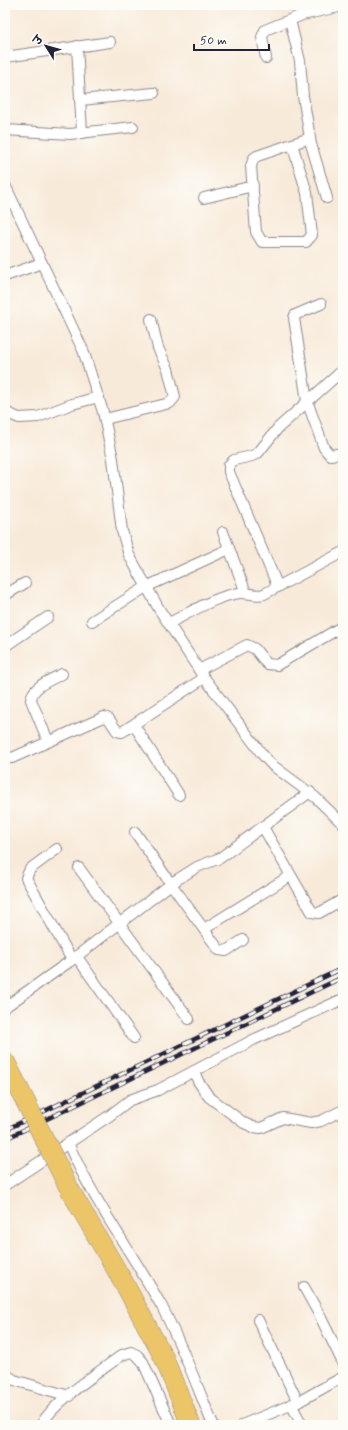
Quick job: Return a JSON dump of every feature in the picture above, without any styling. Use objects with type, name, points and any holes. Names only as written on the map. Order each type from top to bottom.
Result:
[{"type":"highway","points":[[5,1061],[70,1190],[124,1283],[164,1358],[191,1425]]},
{"type":"street","points":[[266,58],[263,33],[271,27],[290,20],[343,6]]},
{"type":"street","points":[[290,20],[300,56],[303,96],[310,138],[327,198]]},
{"type":"street","points":[[5,57],[110,42]]},
{"type":"street","points":[[77,46],[82,133]]},
{"type":"street","points":[[80,100],[154,93]]},
{"type":"street","points":[[5,130],[70,134],[133,127]]},
{"type":"street","points":[[292,144],[307,193],[312,228],[310,238],[302,242],[268,243],[259,240],[256,232],[251,166],[254,158],[292,144],[310,138]]},
{"type":"street","points":[[204,198],[253,186]]},
{"type":"street","points":[[6,188],[83,350],[105,419],[113,459],[122,531],[129,555],[146,588],[202,674],[262,754],[272,765],[310,792],[343,824]]},
{"type":"street","points":[[5,276],[42,263]]},
{"type":"street","points":[[321,304],[297,313],[294,318],[307,401],[328,453],[333,456],[343,453]]},
{"type":"street","points":[[105,419],[170,403],[176,397],[168,369],[158,348],[151,319]]},
{"type":"street","points":[[278,587],[237,493],[229,472],[229,465],[234,460],[258,453],[272,434],[343,370]]},
{"type":"street","points":[[5,412],[19,418],[38,418],[72,404],[99,397]]},
{"type":"street","points":[[223,532],[246,593]]},
{"type":"street","points":[[92,621],[146,588],[229,549]]},
{"type":"street","points":[[168,623],[209,603],[230,596],[246,593],[257,596],[278,587],[343,552]]},
{"type":"street","points":[[5,595],[25,582]]},
{"type":"street","points":[[5,646],[48,617]]},
{"type":"street","points":[[5,757],[12,758],[104,717],[108,718],[115,729],[120,732],[134,725],[202,674],[247,645],[255,649],[267,664],[277,665],[343,626]]},
{"type":"street","points":[[48,741],[31,700],[31,696],[36,689],[62,674]]},
{"type":"street","points":[[134,725],[179,795]]},
{"type":"street","points":[[5,1007],[75,958],[171,884],[197,867],[220,858],[263,828],[310,792]]},
{"type":"street","points":[[263,828],[312,912],[319,913],[340,901]]},
{"type":"street","points":[[135,832],[216,947],[222,952],[243,940]]},
{"type":"street","points":[[57,849],[30,869],[26,878],[75,958],[134,1038]]},
{"type":"street","points":[[79,868],[189,1019]]},
{"type":"street","points":[[204,929],[290,876]]},
{"type":"street","points":[[5,1185],[130,1100],[158,1090],[253,1040],[343,998]]},
{"type":"street","points":[[194,1071],[198,1081],[209,1097],[244,1123],[253,1127],[261,1128],[283,1118],[311,1123],[321,1121],[343,1110]]},
{"type":"street","points":[[68,1143],[80,1170],[162,1309],[180,1346],[212,1425]]},
{"type":"street","points":[[304,1287],[343,1362]]},
{"type":"street","points":[[258,1320],[295,1403],[302,1425]]},
{"type":"street","points":[[41,1425],[53,1409],[69,1396],[122,1355],[131,1352],[137,1355],[142,1362],[171,1425]]},
{"type":"street","points":[[5,1374],[14,1380],[69,1396]]},
{"type":"street","points":[[242,1425],[295,1403],[343,1377]]},
{"type":"railway","points":[[5,1130],[343,968]]},
{"type":"railway","points":[[5,1139],[343,977]]}]
